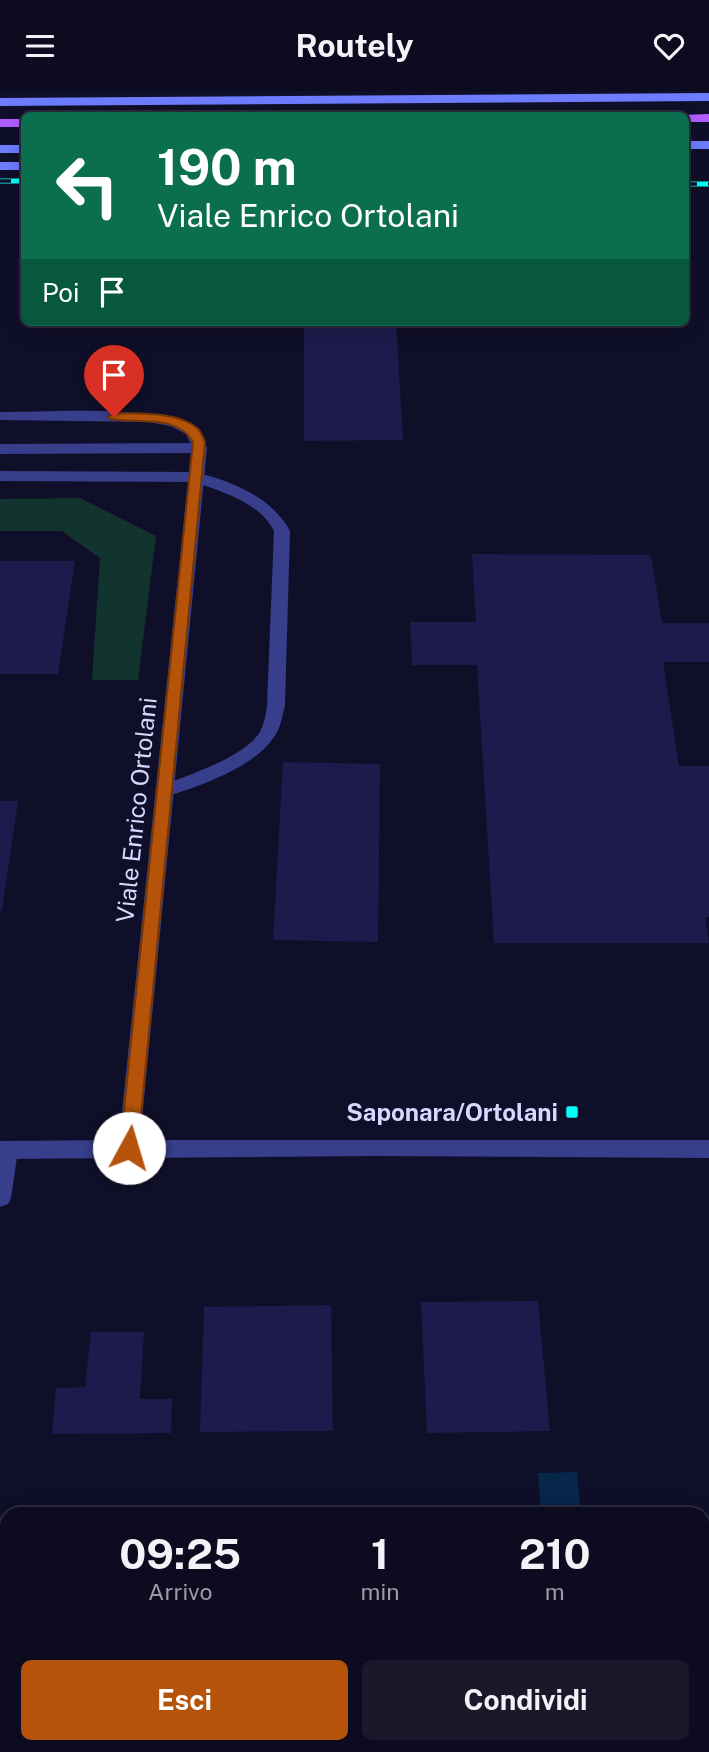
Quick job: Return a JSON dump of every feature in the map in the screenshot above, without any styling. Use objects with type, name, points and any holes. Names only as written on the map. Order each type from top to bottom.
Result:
[{"type":"main road","points":[[444,91],[512,99]]},
{"type":"main road","points":[[0,102],[709,97]]},
{"type":"main road","points":[[689,118],[709,118]]},
{"type":"main road","points":[[0,123],[21,123]]},
{"type":"main road","points":[[689,145],[709,145]]},
{"type":"main road","points":[[0,149],[21,149]]},
{"type":"main road","points":[[0,166],[21,166]]},
{"type":"street","points":[[0,416],[163,419],[193,431],[199,448],[0,449]]},
{"type":"street","name":"Viale Enrico Ortolani","points":[[129,1148],[199,448]]},
{"type":"street","points":[[0,476],[195,477],[265,509],[279,523],[282,531],[276,705],[271,727],[257,745],[236,759],[164,791]]},
{"type":"street","points":[[0,1198],[3,1150],[709,1149]]},
{"type":"green space","points":[[80,498],[156,536],[138,680],[92,680],[100,558],[62,531],[0,531],[0,499]]},
{"type":"water","points":[[577,1472],[580,1507],[540,1507],[538,1473]]},
{"type":"building","points":[[304,326],[396,326],[403,440],[304,441]]},
{"type":"building","points":[[472,554],[651,555],[662,623],[709,623],[709,662],[663,662],[679,766],[709,766],[709,917],[705,917],[709,943],[494,943],[477,665],[412,665],[410,622],[476,622]]},
{"type":"building","points":[[0,561],[75,561],[58,674],[0,674]]},
{"type":"building","points":[[283,762],[380,764],[378,942],[273,940]]},
{"type":"building","points":[[0,801],[18,801],[2,911],[0,910]]},
{"type":"building","points":[[538,1301],[550,1431],[427,1433],[421,1302]]},
{"type":"building","points":[[331,1305],[333,1431],[200,1432],[204,1307]]},
{"type":"building","points":[[91,1332],[144,1332],[140,1399],[172,1399],[171,1433],[52,1434],[56,1388],[85,1387]]},
{"type":"railway","points":[[0,181],[21,181]]},
{"type":"railway","points":[[689,184],[709,184]]},
{"type":"place","name":"Saponara/Ortolani","points":[[572,1112]]},
{"type":"route","points":[[114,417],[174,422],[193,431],[199,442],[129,1148]]}]
